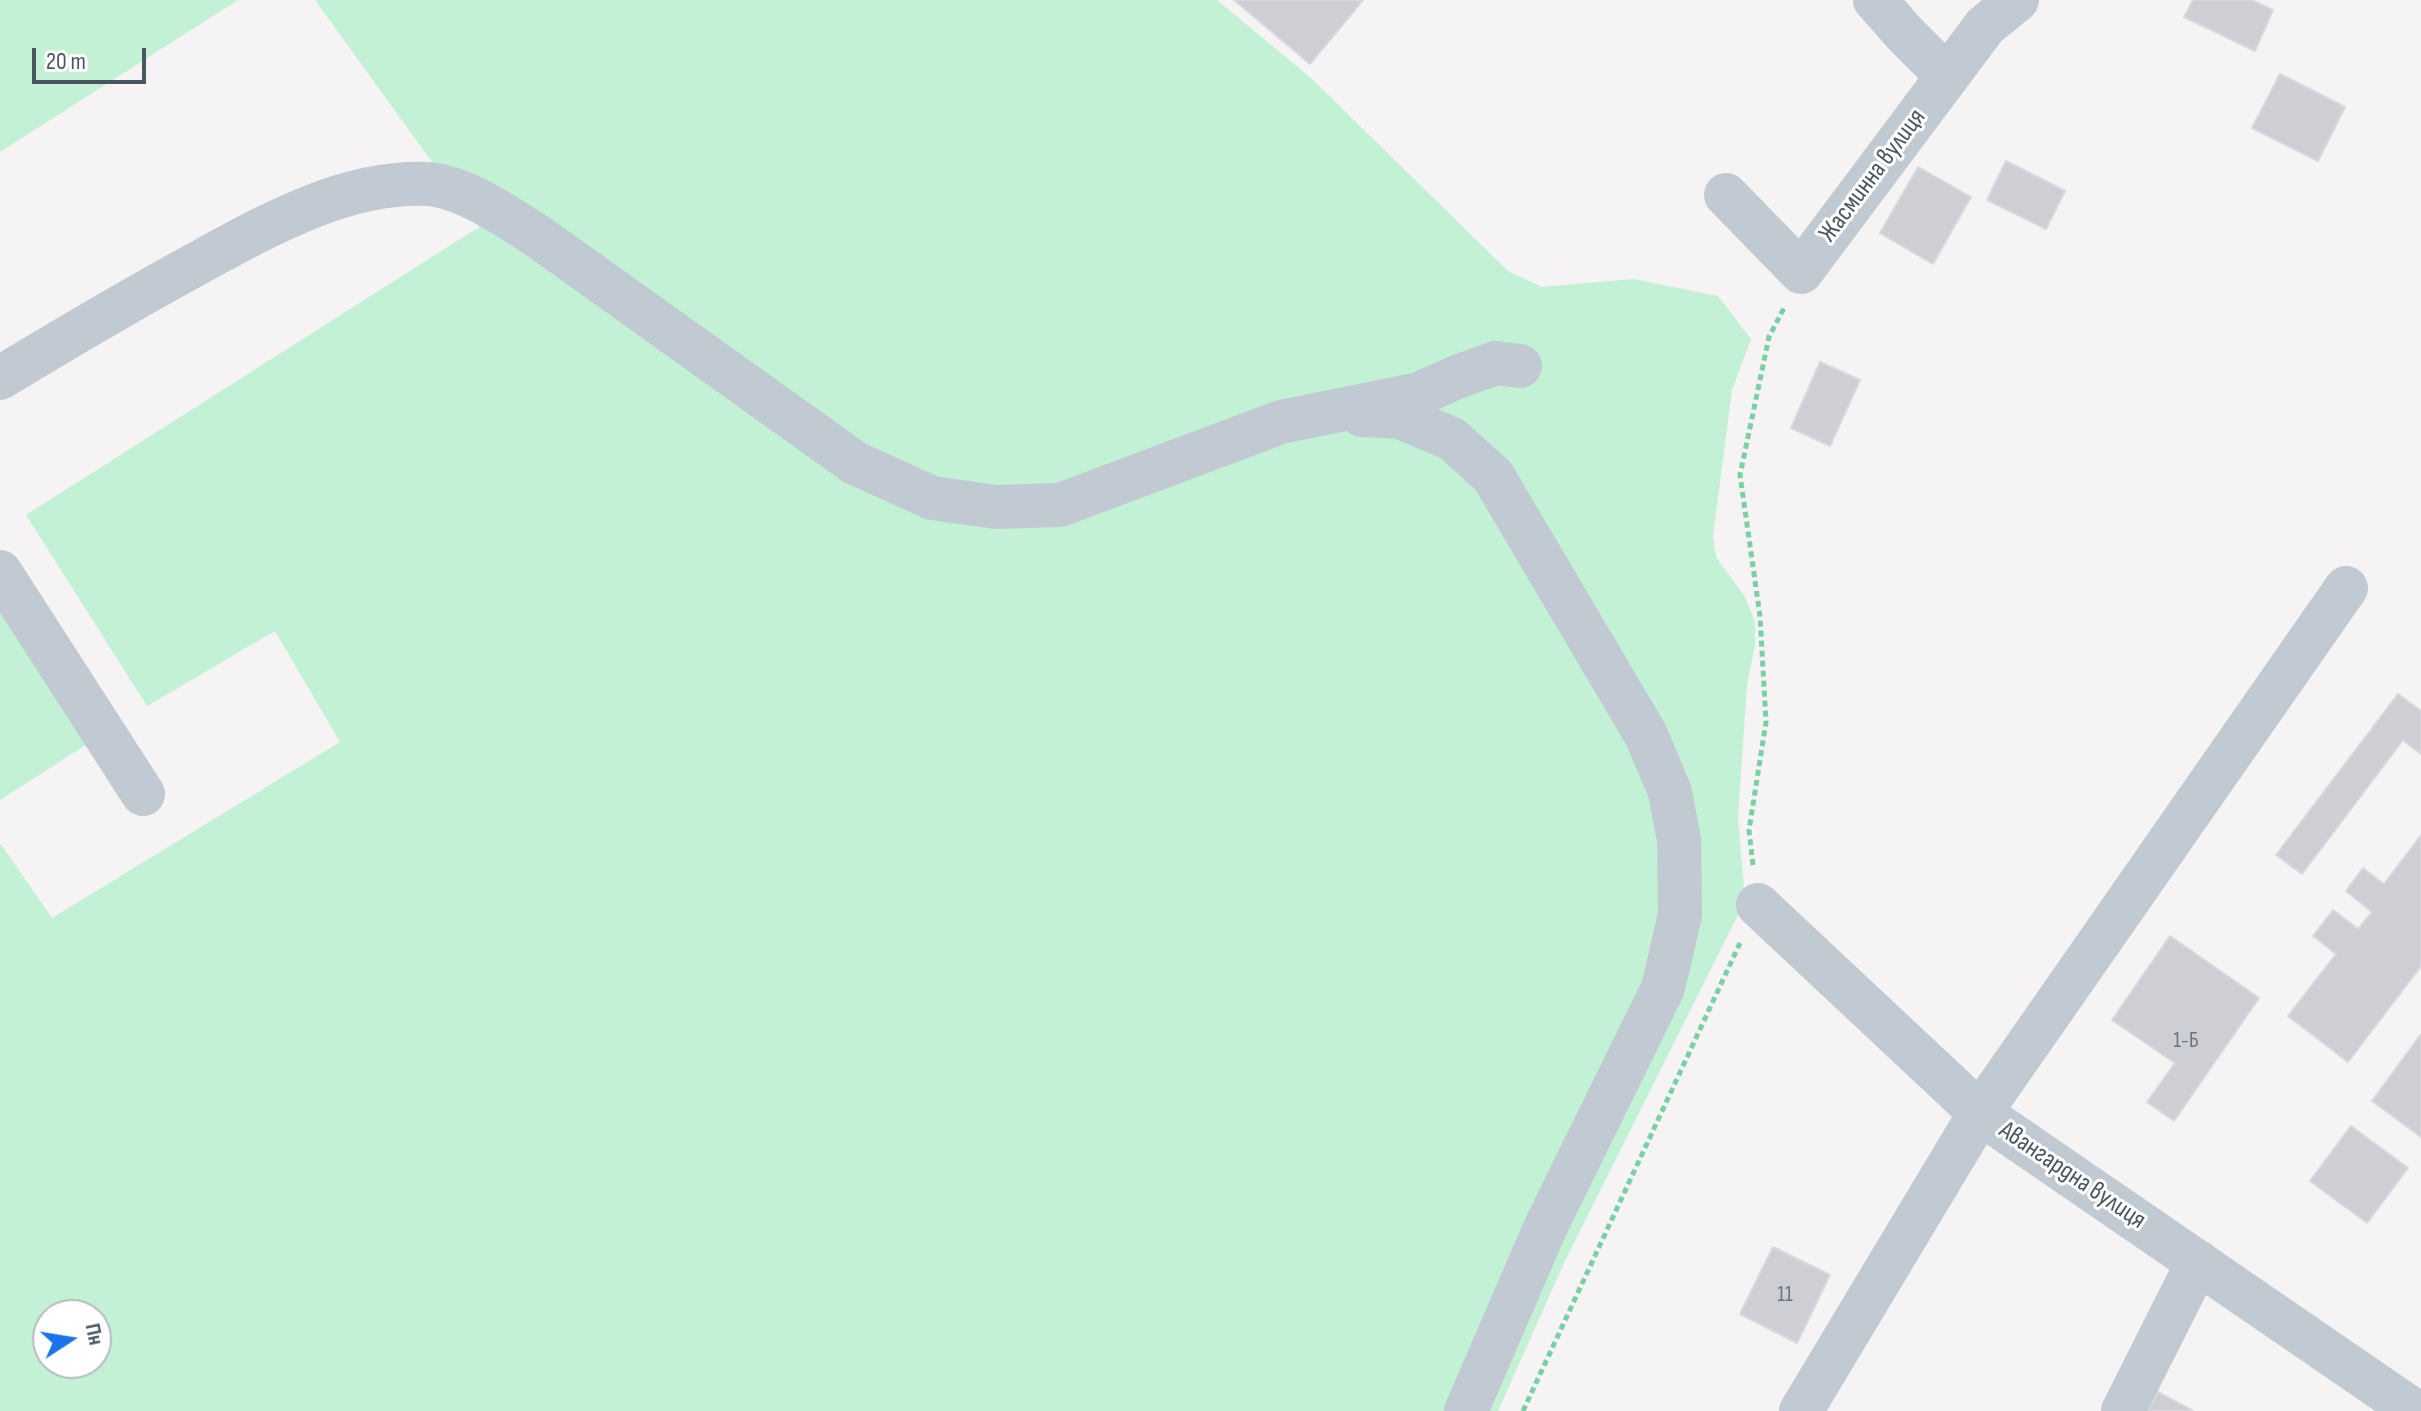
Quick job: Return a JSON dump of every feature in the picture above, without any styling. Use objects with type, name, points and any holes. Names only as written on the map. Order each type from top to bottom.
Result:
[{"type":"street","points":[[1875,0],[1947,76]]},
{"type":"street","name":"Жасминна вулиця","points":[[1726,195],[1801,272],[1985,26],[2017,0]]},
{"type":"street","points":[[0,378],[135,297],[285,216],[378,186],[430,184],[483,201],[536,235],[855,463],[932,498],[996,507],[1060,505],[1281,422],[1419,394],[1496,363],[1520,366]]},
{"type":"street","points":[[1332,413],[1400,417],[1452,439],[1493,476],[1646,735],[1670,792],[1679,840],[1680,915],[1663,988],[1546,1226],[1466,1411]]},
{"type":"street","points":[[0,572],[143,794]]},
{"type":"street","points":[[1801,1411],[1980,1113],[2346,588]]},
{"type":"street","name":"Авангардна вулиця","points":[[1758,905],[1980,1113],[2410,1410]]},
{"type":"street","points":[[2123,1411],[2198,1262]]},
{"type":"path","points":[[1523,1411],[1758,905],[1749,830],[1766,722],[1760,616],[1740,475],[1769,337],[1801,272]]},
{"type":"green space","points":[[0,0],[238,0],[0,152]]},
{"type":"green space","points":[[315,0],[1217,0],[1311,78],[1508,271],[1542,287],[1633,279],[1718,296],[1751,339],[1732,390],[1713,536],[1716,557],[1745,597],[1755,622],[1755,646],[1747,685],[1738,818],[1745,901],[1563,1265],[1498,1411],[0,1411],[0,843],[52,918],[340,742],[275,631],[147,706],[26,515],[479,227]]},
{"type":"green space","points":[[0,603],[89,743],[0,800]]},
{"type":"building","points":[[1234,0],[1363,0],[1310,64]]},
{"type":"building","points":[[2193,0],[2252,0],[2273,10],[2255,51],[2184,17]]},
{"type":"building","points":[[2280,74],[2345,107],[2318,161],[2252,128]]},
{"type":"building","points":[[2006,161],[2065,191],[2046,229],[1987,200]]},
{"type":"building","points":[[1918,167],[1971,197],[1933,264],[1880,233]]},
{"type":"building","points":[[1820,362],[1860,380],[1830,446],[1791,428]]},
{"type":"building","points":[[2398,694],[2421,711],[2421,754],[2403,740],[2302,874],[2276,855]]},
{"type":"building","points":[[2421,835],[2421,966],[2348,1062],[2288,1016],[2336,954],[2313,936],[2333,910],[2358,929],[2372,912],[2346,891],[2363,868],[2384,884]]},
{"type":"building","points":[[2170,936],[2259,998],[2174,1121],[2147,1102],[2175,1063],[2112,1020]]},
{"type":"building","points":[[2421,1034],[2421,1137],[2372,1101]]},
{"type":"building","points":[[2351,1126],[2408,1168],[2367,1223],[2310,1181]]},
{"type":"building","points":[[1773,1247],[1830,1275],[1797,1343],[1740,1314]]},
{"type":"building","points":[[2158,1392],[2193,1411],[2148,1411]]}]
